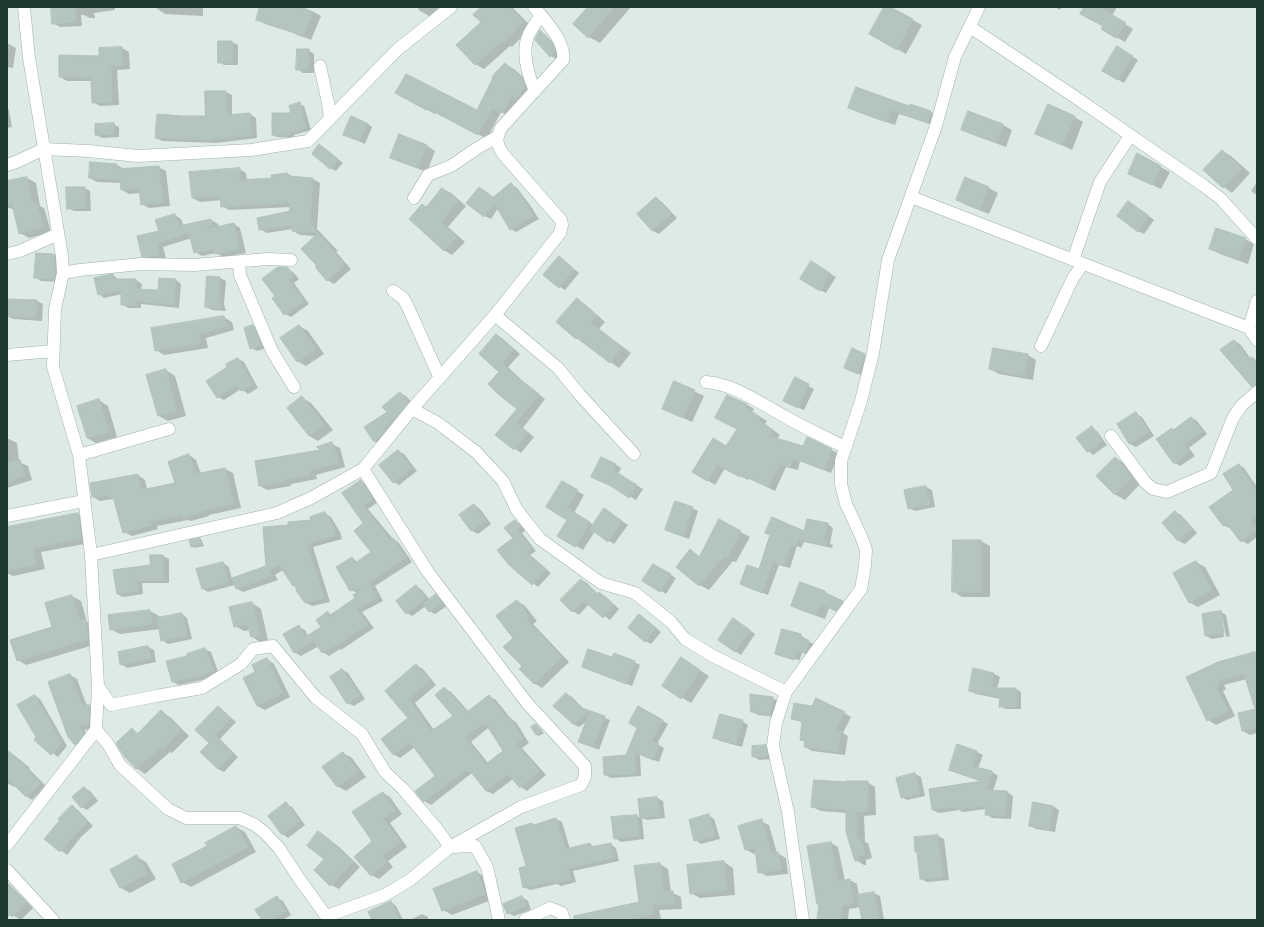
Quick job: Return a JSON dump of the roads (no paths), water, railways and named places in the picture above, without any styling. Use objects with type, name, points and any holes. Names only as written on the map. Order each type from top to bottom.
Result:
[{"type":"street","points":[[7,845],[96,730],[98,686],[91,555],[79,455],[53,367],[55,309],[63,273],[62,256],[29,58],[24,7]]},
{"type":"street","points":[[7,165],[44,149],[88,151],[138,156],[251,150],[308,141],[398,49],[451,7]]},
{"type":"street","points":[[803,920],[788,812],[773,746],[776,722],[786,692],[861,589],[866,566],[866,550],[846,504],[841,484],[841,461],[861,401],[873,352],[888,260],[936,126],[956,57],[979,7]]},
{"type":"street","points":[[91,555],[277,513],[311,498],[363,469],[412,409],[495,315],[560,233],[562,225],[558,215],[503,154],[498,146],[497,137],[501,128],[563,60],[564,53],[556,36],[538,11]]},
{"type":"street","points":[[535,91],[529,77],[526,54],[528,36],[538,11]]},
{"type":"street","points":[[970,27],[1075,97],[1221,199],[1257,239]]},
{"type":"street","points":[[320,66],[330,119]]},
{"type":"street","points":[[1041,346],[1073,278],[1100,182],[1130,136]]},
{"type":"street","points":[[414,198],[428,175],[451,166],[497,137]]},
{"type":"street","points":[[911,197],[1249,328],[1257,340]]},
{"type":"street","points":[[7,254],[20,251],[58,234]]},
{"type":"street","points":[[63,273],[95,268],[141,264],[194,265],[268,259],[291,260]]},
{"type":"street","points":[[239,262],[240,274],[272,351],[294,388]]},
{"type":"street","points":[[393,291],[402,298],[407,305],[440,378]]},
{"type":"street","points":[[1249,328],[1257,301]]},
{"type":"street","points":[[495,315],[558,368],[634,454]]},
{"type":"street","points":[[7,355],[54,351]]},
{"type":"street","points":[[706,382],[717,382],[756,399],[785,417],[846,447]]},
{"type":"street","points":[[1111,436],[1145,482],[1153,489],[1167,492],[1211,473],[1233,418],[1242,404],[1257,392]]},
{"type":"street","points":[[412,409],[438,424],[476,452],[503,481],[516,510],[540,538],[601,583],[634,593],[671,622],[685,639],[696,646],[786,692]]},
{"type":"street","points":[[79,455],[169,429]]},
{"type":"street","points":[[96,730],[108,744],[120,765],[168,809],[186,818],[240,818],[255,825],[279,848],[328,918],[386,895],[410,880],[450,847],[521,807],[581,785],[585,777],[585,766],[527,704],[428,572],[363,469]]},
{"type":"street","points":[[7,516],[84,501]]},
{"type":"street","points":[[98,686],[111,705],[202,688],[242,664],[253,649],[273,646],[316,698],[362,734],[385,772],[403,789],[438,829],[450,847]]},
{"type":"street","points":[[450,847],[475,846],[487,867],[499,920]]},
{"type":"street","points":[[7,870],[53,920]]},
{"type":"street","points":[[525,920],[550,908],[562,913],[564,920]]}]
